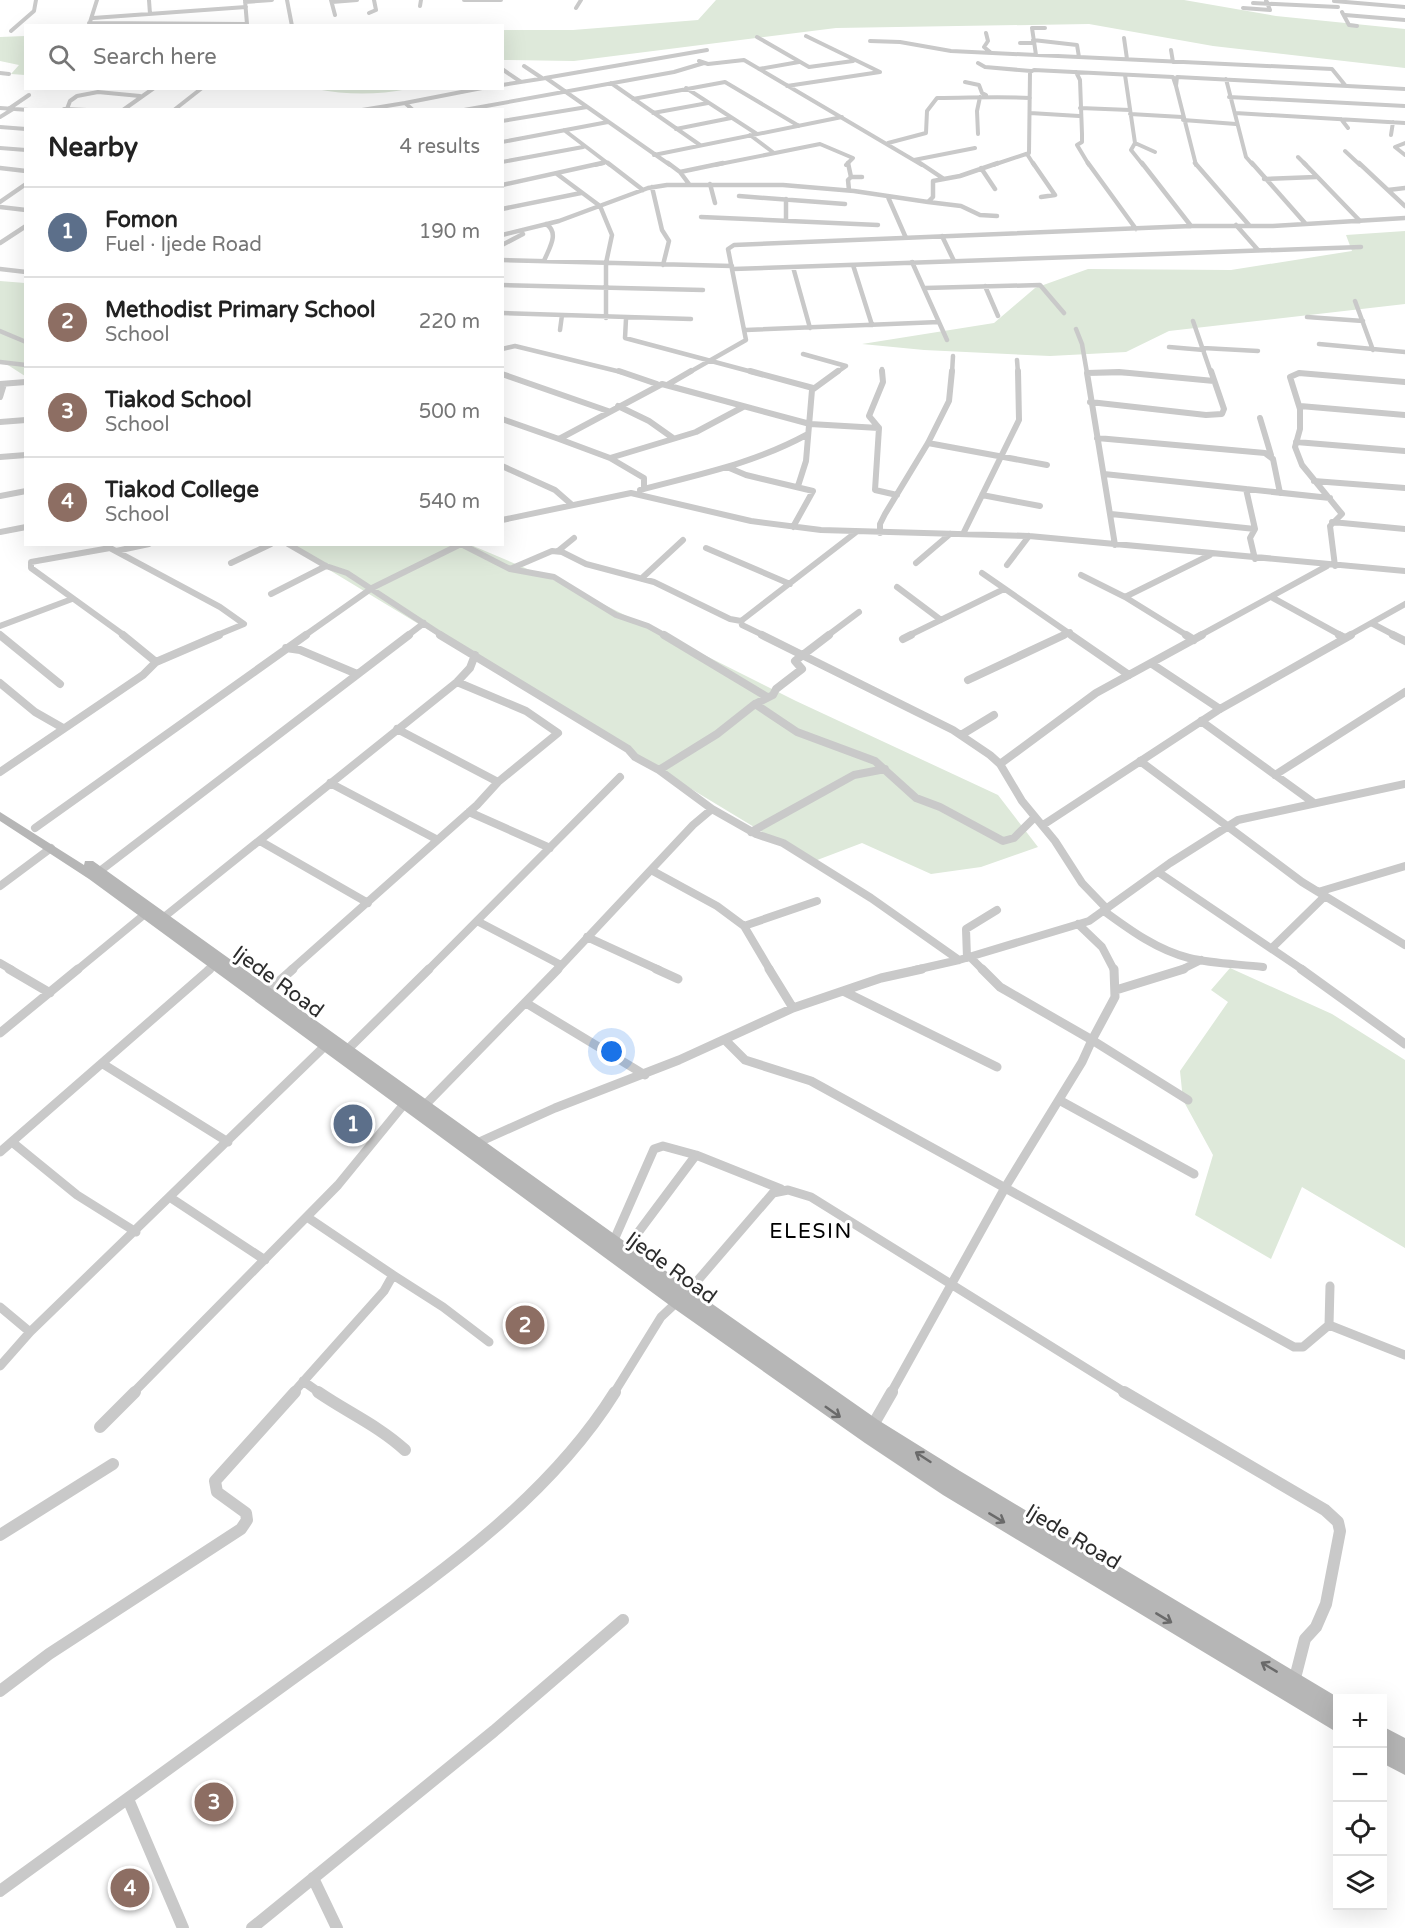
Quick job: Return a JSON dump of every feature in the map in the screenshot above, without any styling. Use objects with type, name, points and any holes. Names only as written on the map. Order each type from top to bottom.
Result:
[{"type":"main road","name":"Ijede Road","points":[[0,807],[35,828],[146,914],[405,1103],[682,1298],[871,1438],[1333,1705]]},
{"type":"main road","name":"Ijede Road","points":[[0,816],[96,873],[164,917],[619,1245],[682,1298],[873,1425],[951,1483],[1333,1721]]},
{"type":"main road","points":[[1387,1737],[1405,1748]]},
{"type":"main road","points":[[1387,1755],[1405,1766]]},
{"type":"street","points":[[12,31],[34,11],[36,0]]},
{"type":"street","points":[[89,24],[93,18],[97,0]]},
{"type":"street","points":[[149,0],[150,14]]},
{"type":"street","points":[[93,18],[194,11],[272,0]]},
{"type":"street","points":[[287,0],[292,24]]},
{"type":"street","points":[[335,15],[331,1],[357,0]]},
{"type":"street","points":[[369,13],[376,10],[374,0]]},
{"type":"street","points":[[420,6],[421,0]]},
{"type":"street","points":[[464,0],[501,0]]},
{"type":"street","points":[[576,8],[581,0]]},
{"type":"street","points":[[1333,1],[1345,15],[1349,25],[1357,26]]},
{"type":"street","points":[[1333,1],[1405,7]]},
{"type":"street","points":[[1243,8],[1270,10],[1267,2]]},
{"type":"street","points":[[89,24],[247,24],[246,3]]},
{"type":"street","points":[[1253,3],[1338,7]]},
{"type":"street","points":[[194,5],[194,11]]},
{"type":"street","points":[[1345,15],[1405,20]]},
{"type":"street","points":[[1036,55],[1032,28],[1045,28]]},
{"type":"street","points":[[986,33],[988,41],[984,47],[991,52]]},
{"type":"street","points":[[787,86],[819,80],[845,80],[880,72],[853,61],[806,36]]},
{"type":"street","points":[[1020,42],[1046,36]]},
{"type":"street","points":[[757,37],[812,68],[853,61]]},
{"type":"street","points":[[1124,38],[1127,59]]},
{"type":"street","points":[[870,41],[888,40],[920,47],[1063,57],[1332,69],[1336,71],[1345,86]]},
{"type":"street","points":[[1033,40],[1077,45],[1079,57]]},
{"type":"street","points":[[504,85],[707,50]]},
{"type":"street","points":[[1171,50],[1173,62]]},
{"type":"street","points":[[1063,57],[1065,72]]},
{"type":"street","points":[[474,108],[674,72],[701,62],[739,60],[759,69],[888,143],[944,179]]},
{"type":"street","points":[[759,69],[799,62]]},
{"type":"street","points":[[978,63],[985,67],[1031,71],[1173,77],[1196,166],[1249,225]]},
{"type":"street","points":[[1198,78],[1202,63]]},
{"type":"street","points":[[524,66],[680,172],[689,184]]},
{"type":"street","points":[[504,70],[521,81]]},
{"type":"street","points":[[1031,71],[1027,154],[1055,195],[1041,197]]},
{"type":"street","points":[[1076,72],[1080,80],[1079,116],[1082,142],[1077,145],[1077,149],[1136,229]]},
{"type":"street","points":[[0,73],[9,74]]},
{"type":"street","points":[[1125,75],[1135,143],[1131,150],[1181,210],[1191,226]]},
{"type":"street","points":[[1176,86],[1177,77],[1405,89]]},
{"type":"street","points":[[1226,80],[1235,113],[1233,115],[1246,157],[1305,223]]},
{"type":"street","points":[[633,99],[720,82],[727,83],[799,126]]},
{"type":"street","points":[[965,82],[979,85],[982,93],[986,95]]},
{"type":"street","points":[[611,83],[700,145]]},
{"type":"street","points":[[686,88],[757,134]]},
{"type":"street","points":[[125,108],[150,90]]},
{"type":"street","points":[[177,108],[199,90]]},
{"type":"street","points":[[374,108],[474,90]]},
{"type":"street","points":[[66,108],[71,101],[87,92],[140,96]]},
{"type":"street","points":[[0,117],[29,95]]},
{"type":"street","points":[[888,143],[926,133],[927,111],[937,98],[986,95],[1030,98]]},
{"type":"street","points":[[978,134],[977,111],[980,97]]},
{"type":"street","points":[[1229,97],[1405,106]]},
{"type":"street","points":[[405,103],[411,108]]},
{"type":"street","points":[[653,113],[708,103]]},
{"type":"street","points":[[504,122],[587,107]]},
{"type":"street","points":[[0,108],[24,109]]},
{"type":"street","points":[[1080,108],[1236,124]]},
{"type":"street","points":[[1030,113],[1079,116]]},
{"type":"street","points":[[1235,113],[1405,123]]},
{"type":"street","points":[[654,155],[842,117]]},
{"type":"street","points":[[676,129],[731,118]]},
{"type":"street","points":[[1341,119],[1348,128]]},
{"type":"street","points":[[505,141],[608,122]]},
{"type":"street","points":[[1391,135],[1394,128],[1393,122]]},
{"type":"street","points":[[0,127],[24,129]]},
{"type":"street","points":[[564,130],[604,163],[643,190]]},
{"type":"street","points":[[750,135],[774,153]]},
{"type":"street","points":[[1135,143],[1155,152]]},
{"type":"street","points":[[1405,143],[1395,147],[1405,155]]},
{"type":"street","points":[[680,172],[826,144],[853,158],[846,165],[851,177],[849,190]]},
{"type":"street","points":[[504,162],[584,147]]},
{"type":"street","points":[[0,148],[24,150]]},
{"type":"street","points":[[914,160],[975,148]]},
{"type":"street","points":[[1345,151],[1405,206]]},
{"type":"street","points":[[928,202],[933,197],[931,183],[1027,154]]},
{"type":"street","points":[[1298,157],[1360,221]]},
{"type":"street","points":[[504,185],[604,163]]},
{"type":"street","points":[[0,168],[24,171]]},
{"type":"street","points":[[981,168],[995,189]]},
{"type":"street","points":[[557,174],[600,206],[613,237],[606,263],[606,318]]},
{"type":"street","points":[[851,177],[862,177]]},
{"type":"street","points":[[1264,179],[1316,177]]},
{"type":"street","points":[[504,235],[546,224],[652,187],[689,184],[783,185],[849,190],[961,206],[980,216],[997,216]]},
{"type":"street","points":[[710,184],[715,203]]},
{"type":"street","points":[[0,202],[24,185]]},
{"type":"street","points":[[779,199],[783,185]]},
{"type":"street","points":[[652,187],[662,230],[669,241],[663,265]]},
{"type":"street","points":[[1388,190],[1405,188]]},
{"type":"street","points":[[0,192],[11,194]]},
{"type":"street","points":[[504,209],[581,193]]},
{"type":"street","points":[[740,196],[845,204]]},
{"type":"street","points":[[888,197],[906,238]]},
{"type":"street","points":[[786,199],[786,220]]},
{"type":"street","points":[[0,207],[24,210]]},
{"type":"street","points":[[701,217],[786,220],[816,224],[878,225]]},
{"type":"street","points":[[667,385],[743,343],[746,330],[728,249],[734,245],[1405,218]]},
{"type":"street","points":[[544,261],[554,237],[554,231],[546,224]]},
{"type":"street","points":[[816,224],[819,241]]},
{"type":"street","points":[[1236,225],[1258,250]]},
{"type":"street","points":[[0,243],[24,227]]},
{"type":"street","points":[[504,244],[531,228]]},
{"type":"street","points":[[14,234],[24,235]]},
{"type":"street","points":[[942,236],[954,261]]},
{"type":"street","points":[[504,260],[793,267],[1361,247]]},
{"type":"street","points":[[912,262],[947,340]]},
{"type":"street","points":[[853,265],[872,325]]},
{"type":"street","points":[[793,267],[810,328]]},
{"type":"street","points":[[0,269],[24,272]]},
{"type":"street","points":[[504,285],[703,290]]},
{"type":"street","points":[[925,288],[1040,285],[1064,313]]},
{"type":"street","points":[[985,286],[998,316]]},
{"type":"street","points":[[1355,301],[1373,350]]},
{"type":"street","points":[[504,313],[626,319],[691,319]]},
{"type":"street","points":[[560,330],[562,315]]},
{"type":"street","points":[[1307,317],[1363,321]]},
{"type":"street","points":[[626,319],[625,338],[813,388]]},
{"type":"street","points":[[1090,402],[1222,414],[1224,409],[1193,321]]},
{"type":"street","points":[[746,330],[939,322]]},
{"type":"street","points":[[1076,329],[1082,344],[1115,545]]},
{"type":"street","points":[[0,331],[24,341]]},
{"type":"street","points":[[1319,344],[1405,352]]},
{"type":"street","points":[[504,349],[515,346],[622,372],[657,384],[810,424],[879,428]]},
{"type":"street","points":[[1168,347],[1258,351]]},
{"type":"street","points":[[798,486],[806,466],[809,441],[807,434],[813,388],[846,364],[803,354]]},
{"type":"street","points":[[880,533],[880,524],[928,443],[949,400],[953,356]]},
{"type":"street","points":[[963,534],[1019,420],[1022,404],[1017,381],[1017,360]]},
{"type":"street","points":[[0,362],[24,365]]},
{"type":"street","points":[[882,369],[883,382],[869,416],[879,428],[874,490],[897,495]]},
{"type":"street","points":[[1087,373],[1119,372],[1214,381]]},
{"type":"street","points":[[1331,566],[1330,525],[1342,514],[1302,465],[1296,442],[1300,429],[1300,406],[1290,377],[1294,374],[1405,382]]},
{"type":"street","points":[[504,375],[608,411]]},
{"type":"street","points":[[0,397],[2,384],[24,382]]},
{"type":"street","points":[[559,439],[657,384]]},
{"type":"street","points":[[618,406],[649,421],[673,438]]},
{"type":"street","points":[[610,458],[726,419],[743,406]]},
{"type":"street","points":[[1300,406],[1405,415]]},
{"type":"street","points":[[1260,418],[1281,493]]},
{"type":"street","points":[[0,422],[24,420]]},
{"type":"street","points":[[504,421],[610,458],[644,478],[644,488]]},
{"type":"street","points":[[504,520],[631,493],[727,467],[773,453],[807,434]]},
{"type":"street","points":[[1097,438],[1271,455]]},
{"type":"street","points":[[1296,442],[1405,451]]},
{"type":"street","points":[[928,443],[1047,465]]},
{"type":"street","points":[[0,457],[24,454]]},
{"type":"street","points":[[504,467],[555,490],[571,504]]},
{"type":"street","points":[[727,467],[746,476],[813,491],[793,526]]},
{"type":"street","points":[[1104,474],[1330,498]]},
{"type":"street","points":[[1314,480],[1405,489]]},
{"type":"street","points":[[1246,489],[1255,529],[1250,538],[1255,559]]},
{"type":"street","points":[[0,496],[24,491]]},
{"type":"street","points":[[631,493],[718,514],[855,533],[1029,536],[1210,555],[1405,571]]},
{"type":"street","points":[[982,495],[1040,506]]},
{"type":"street","points":[[1111,514],[1255,529]]},
{"type":"street","points":[[1332,522],[1405,529]]},
{"type":"street","points":[[0,532],[24,527]]},
{"type":"street","points":[[558,551],[596,567],[642,578],[730,620],[741,621],[855,533]]},
{"type":"street","points":[[916,563],[950,534]]},
{"type":"street","points":[[1007,565],[1029,536]]},
{"type":"street","points":[[510,569],[546,553],[558,551],[574,538]]},
{"type":"street","points":[[642,578],[683,540]]},
{"type":"street","points":[[116,551],[140,546]]},
{"type":"street","points":[[231,563],[267,546]]},
{"type":"street","points":[[291,546],[372,588],[474,655],[627,749],[638,759],[659,770],[712,809],[751,832],[783,843],[965,958],[1000,987],[1092,1040],[1188,1100]]},
{"type":"street","points":[[35,828],[372,588],[457,546]]},
{"type":"street","points":[[465,546],[510,569],[554,577],[616,615],[648,626],[714,663],[767,698]]},
{"type":"street","points":[[0,772],[143,675],[156,662],[244,624],[220,607],[110,548],[31,562],[29,566],[156,662]]},
{"type":"street","points":[[706,548],[790,584]]},
{"type":"street","points":[[1125,597],[1210,555]]},
{"type":"street","points":[[271,594],[326,566]]},
{"type":"street","points":[[1000,764],[1096,693],[1331,566]]},
{"type":"street","points":[[982,573],[1129,675]]},
{"type":"street","points":[[1081,575],[1125,597],[1194,640]]},
{"type":"street","points":[[897,587],[942,620]]},
{"type":"street","points":[[903,639],[1004,589]]},
{"type":"street","points":[[1273,598],[1345,638]]},
{"type":"street","points":[[0,626],[72,599]]},
{"type":"street","points":[[1042,825],[1220,709],[1405,604]]},
{"type":"street","points":[[659,770],[717,734],[755,704],[767,698],[802,669],[795,661],[803,654],[810,652],[859,612]]},
{"type":"street","points":[[741,621],[744,627],[803,654],[961,735],[1000,764],[1022,801],[1042,825],[1082,883],[1106,910],[1161,948],[1201,960],[1263,968]]},
{"type":"street","points":[[96,873],[424,622]]},
{"type":"street","points":[[1373,624],[1405,641]]},
{"type":"street","points":[[968,680],[1070,632]]},
{"type":"street","points":[[0,635],[60,684]]},
{"type":"street","points":[[286,648],[300,650],[357,674]]},
{"type":"street","points":[[164,917],[457,682],[465,675],[474,655]]},
{"type":"street","points":[[1152,664],[1220,709]]},
{"type":"street","points":[[0,682],[35,712],[63,728]]},
{"type":"street","points":[[268,991],[469,812],[498,782],[558,733],[546,723],[501,700],[457,682]]},
{"type":"street","points":[[1275,775],[1405,692]]},
{"type":"street","points":[[755,704],[797,732],[875,761],[916,798],[940,807],[1003,841],[1014,838],[1035,817]]},
{"type":"street","points":[[961,735],[994,715]]},
{"type":"street","points":[[1201,721],[1314,803]]},
{"type":"street","points":[[397,729],[498,782]]},
{"type":"street","points":[[1140,761],[1321,894],[1372,929],[1405,945]]},
{"type":"street","points":[[751,832],[854,775],[885,769]]},
{"type":"street","points":[[348,1049],[620,777]]},
{"type":"street","points":[[330,783],[436,839]]},
{"type":"street","points":[[477,1143],[555,1108],[645,1075],[793,1008],[881,978],[965,958],[1078,924],[1106,910],[1238,820],[1405,784]]},
{"type":"street","points":[[425,1105],[712,809]]},
{"type":"street","points":[[469,812],[550,848]]},
{"type":"street","points":[[260,842],[368,903]]},
{"type":"street","points":[[0,886],[51,848]]},
{"type":"street","points":[[1272,948],[1321,894],[1405,866]]},
{"type":"street","points":[[651,870],[717,906],[744,926],[793,1008]]},
{"type":"street","points":[[1158,873],[1272,948],[1405,1044]]},
{"type":"street","points":[[744,926],[817,901]]},
{"type":"street","points":[[965,958],[966,929],[969,925],[998,910]]},
{"type":"street","points":[[0,1033],[146,914]]},
{"type":"street","points":[[477,921],[561,965]]},
{"type":"street","points":[[873,1425],[953,1285],[1006,1186],[1059,1100],[1115,998],[1116,990],[1109,953],[1078,924]]},
{"type":"street","points":[[587,937],[678,979]]},
{"type":"street","points":[[1116,990],[1169,976],[1201,960]]},
{"type":"street","points":[[0,963],[51,993]]},
{"type":"street","points":[[0,1152],[215,964]]},
{"type":"street","points":[[843,991],[998,1067]]},
{"type":"street","points":[[526,1003],[645,1075]]},
{"type":"street","points":[[725,1040],[745,1060],[811,1081],[1006,1186],[1294,1347],[1303,1347],[1329,1325],[1330,1286]]},
{"type":"street","points":[[0,1366],[30,1332],[136,1232],[326,1045]]},
{"type":"street","points":[[103,1064],[228,1142]]},
{"type":"street","points":[[1059,1100],[1194,1174]]},
{"type":"street","points":[[100,1427],[338,1185],[405,1103]]},
{"type":"street","points":[[12,1142],[77,1195],[136,1232]]},
{"type":"street","points":[[619,1245],[654,1149],[663,1146],[696,1155],[781,1189],[811,1197],[1082,1367],[1333,1515],[1340,1531],[1328,1596],[1316,1627],[1305,1639],[1294,1682]]},
{"type":"street","points":[[619,1245],[696,1155]]},
{"type":"street","points":[[0,1891],[397,1603],[531,1495],[602,1412],[661,1317],[682,1298],[773,1193],[781,1189]]},
{"type":"street","points":[[171,1198],[265,1260]]},
{"type":"street","points":[[307,1217],[443,1307],[489,1342]]},
{"type":"street","points":[[0,1691],[49,1654],[241,1529],[248,1516],[217,1492],[214,1487],[215,1481],[384,1291],[393,1275]]},
{"type":"street","points":[[0,1307],[30,1332]]},
{"type":"street","points":[[1329,1325],[1405,1355]]},
{"type":"street","points":[[303,1381],[341,1408],[386,1432],[405,1450]]},
{"type":"street","points":[[0,1535],[113,1464]]},
{"type":"street","points":[[252,1928],[494,1731],[623,1620]]},
{"type":"street","points":[[128,1799],[183,1928]]},
{"type":"street","points":[[313,1878],[337,1928]]},
{"type":"green space","points":[[716,0],[1184,0],[1276,16],[1405,29],[1405,68],[1213,46],[1089,24],[836,28],[574,61],[504,60],[504,30],[573,30],[698,20]]},
{"type":"green space","points":[[24,36],[24,75],[11,74],[19,65],[0,61],[0,37]]},
{"type":"green space","points":[[324,90],[400,90],[362,94]]},
{"type":"green space","points":[[1405,231],[1405,304],[1169,331],[1126,352],[1050,356],[924,350],[862,344],[994,323],[1035,288],[1088,269],[1231,270],[1352,251],[1346,235]]},
{"type":"green space","points":[[0,281],[24,283],[24,375],[0,360]]},
{"type":"green space","points":[[290,546],[473,546],[563,584],[796,701],[998,795],[1038,847],[981,867],[931,874],[862,843],[812,862]]},
{"type":"green space","points":[[1230,968],[1332,1014],[1405,1060],[1405,1248],[1302,1187],[1271,1259],[1195,1215],[1213,1155],[1183,1100],[1180,1071],[1228,1002],[1211,990]]},
{"type":"place","name":"Fomon","points":[[353,1124]]},
{"type":"place","name":"Methodist Primary School","points":[[525,1325]]},
{"type":"place","name":"Tiakod School","points":[[214,1802]]},
{"type":"place","name":"Tiakod College","points":[[130,1888]]},
{"type":"district","name":"ELESIN","points":[[811,1231]]}]
